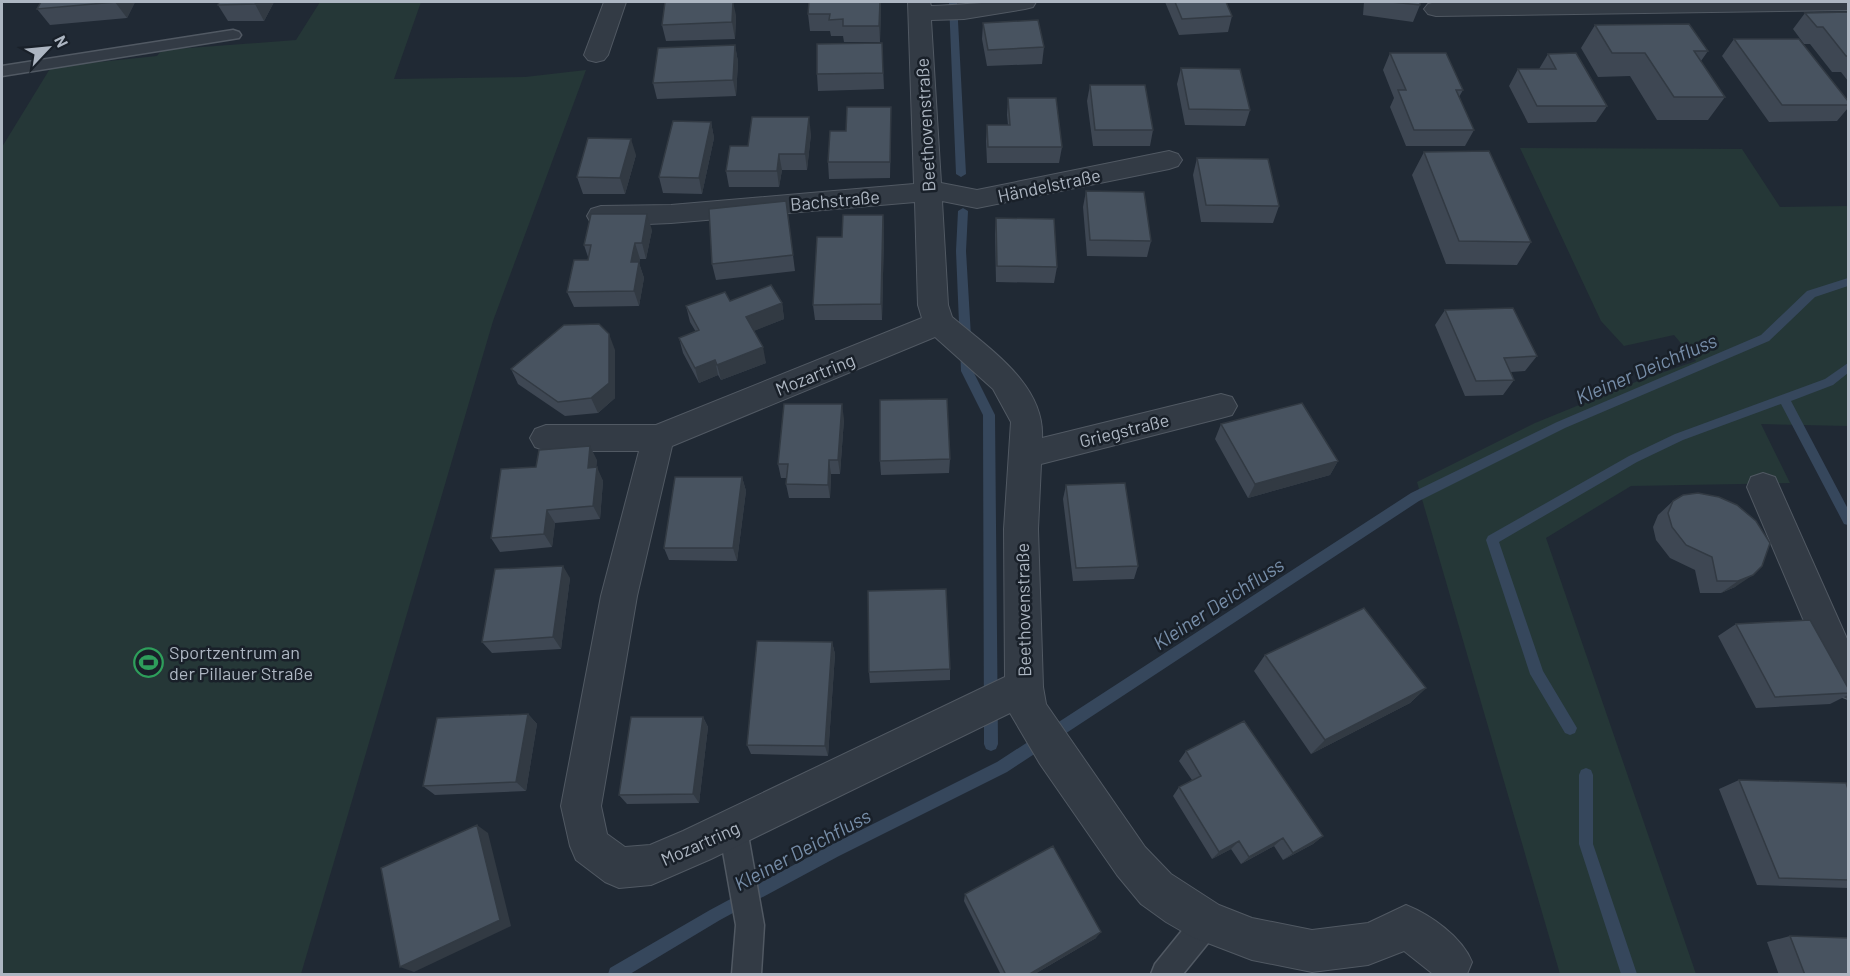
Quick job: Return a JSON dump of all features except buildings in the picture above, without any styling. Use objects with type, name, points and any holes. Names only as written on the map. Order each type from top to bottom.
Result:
[{"type":"street","points":[[596,55],[615,2]]},
{"type":"street","points":[[936,10],[1025,2]]},
{"type":"street","points":[[1436,9],[1848,3]]},
{"type":"street","name":"Beethovenstraße","points":[[936,10],[929,192],[931,288],[945,329],[1004,380],[1019,403],[1027,422],[1007,702]]},
{"type":"street","name":"Händelstraße","points":[[929,192],[946,192],[976,200],[1169,160]]},
{"type":"street","name":"Bachstraße","points":[[597,216],[671,214],[929,192]]},
{"type":"street","name":"Mozartring","points":[[546,438],[658,438],[945,329]]},
{"type":"street","name":"Griegstraße","points":[[1026,455],[1221,406]]},
{"type":"street","name":"Mozartring","points":[[658,438],[619,596],[581,806],[590,846],[619,868],[651,865],[1007,702]]},
{"type":"street","points":[[1763,487],[1848,682]]},
{"type":"street","points":[[1007,702],[1054,751],[1131,861],[1156,889],[1207,922],[1252,939],[1312,951],[1376,941],[1406,926],[1450,962]]},
{"type":"lane","points":[[2,71],[233,35]]},
{"type":"lane","points":[[733,829],[750,925],[747,975]]},
{"type":"lane","points":[[1165,975],[1207,922]]},
{"type":"shaded area","points":[[320,2],[421,2],[394,79],[525,77],[586,70],[493,321],[301,974],[2,974],[2,147],[51,67],[157,56],[162,50],[296,40]]},
{"type":"shaded area","points":[[1520,148],[1742,149],[1780,207],[1848,206],[1848,426],[1761,424],[1790,483],[1631,486],[1546,538],[1696,974],[1560,974],[1417,482],[1535,423],[1638,381],[1696,361],[1674,335],[1624,346],[1601,321]]},
{"type":"waterway","points":[[953,2],[961,174]]},
{"type":"waterway","points":[[963,211],[961,251],[967,371],[989,415],[991,744]]},
{"type":"waterway","name":"Kleiner Deichfluss","points":[[616,974],[715,915],[834,851],[1002,767],[1415,497],[1561,425],[1765,338],[1811,294],[1848,282]]},
{"type":"waterway","points":[[1570,728],[1537,674],[1492,540],[1633,459],[1679,437],[1829,382],[1848,367]]},
{"type":"waterway","points":[[1784,399],[1848,520]]},
{"type":"waterway","points":[[1586,775],[1586,844],[1629,974]]},
{"type":"place","name":"Sportzentrum an der Pillauer Straße","points":[[148,662]]}]
